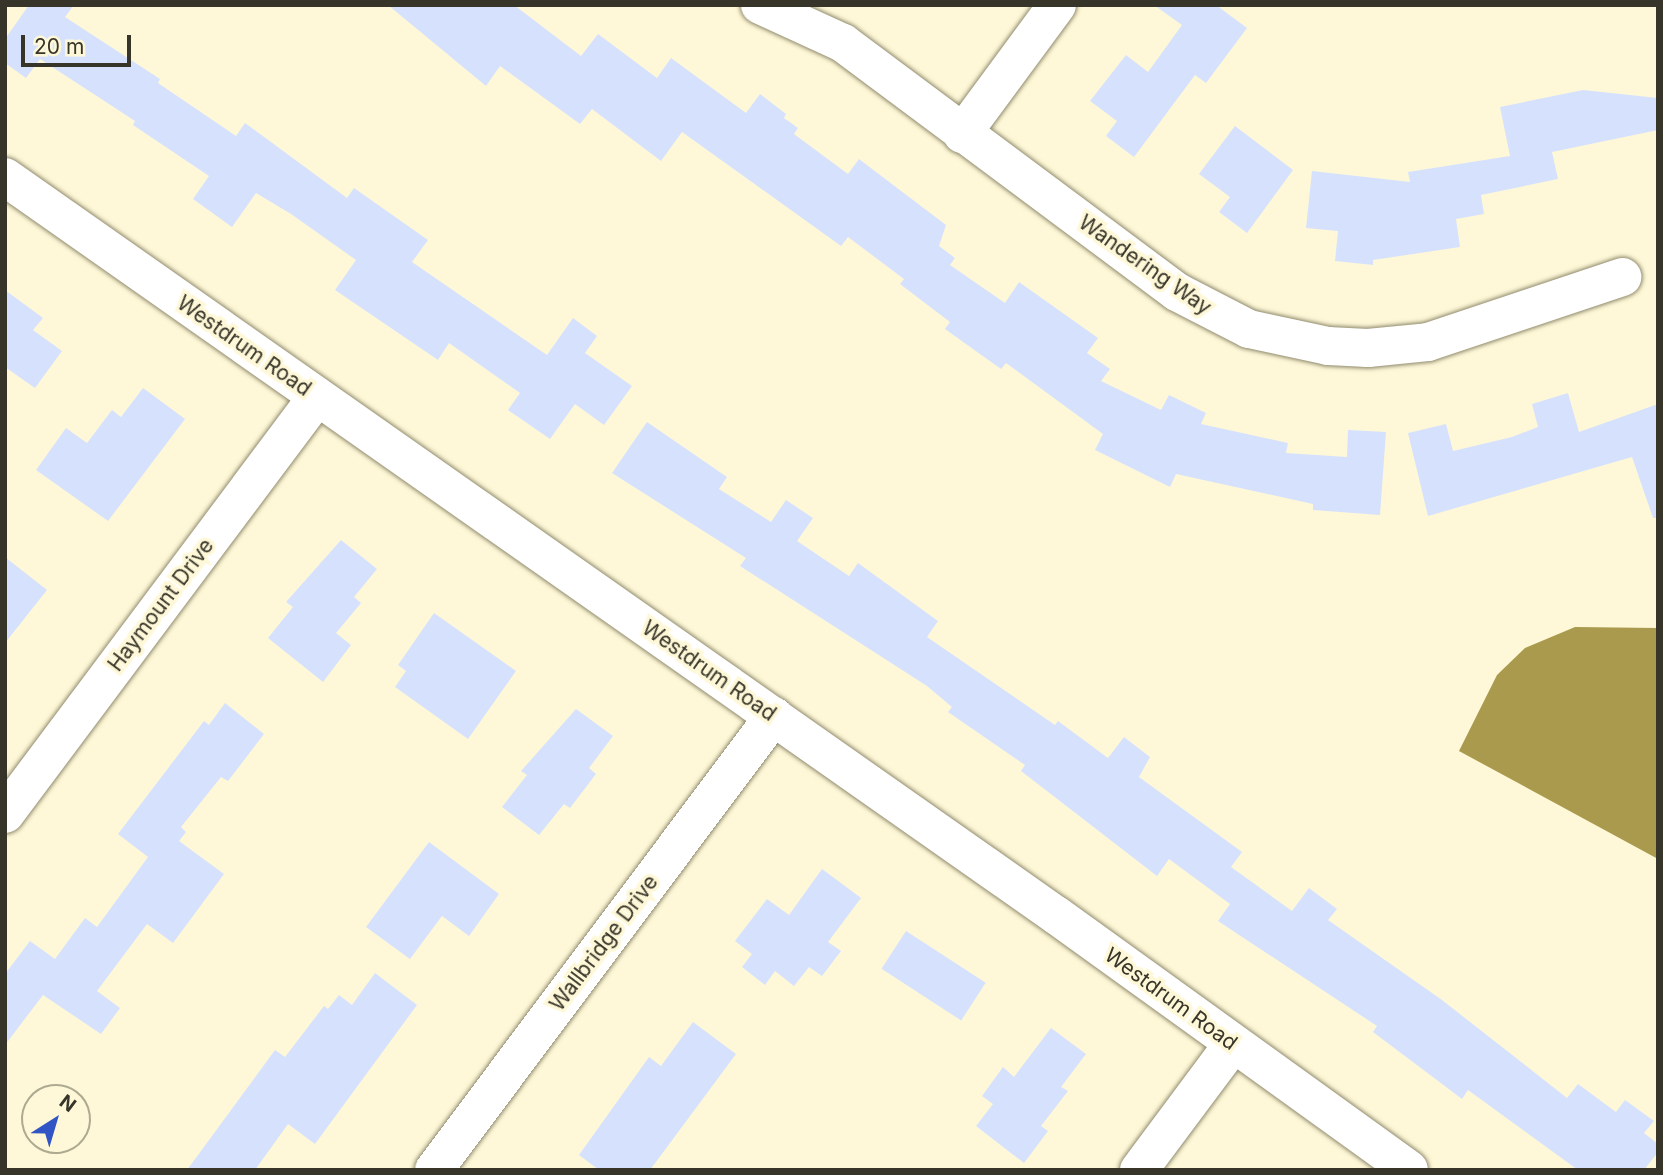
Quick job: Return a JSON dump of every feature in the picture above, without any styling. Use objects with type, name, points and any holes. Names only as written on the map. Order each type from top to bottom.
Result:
[{"type":"street","name":"Wandering Way","points":[[760,5],[843,43],[1177,292],[1230,322],[1288,339],[1368,348],[1428,342],[1622,277]]},
{"type":"street","points":[[962,134],[1057,5]]},
{"type":"street","name":"Westdrum Road","points":[[5,177],[774,716],[1409,1170]]},
{"type":"street","name":"Haymount Drive","points":[[5,814],[317,397]]},
{"type":"street","name":"Wallbridge Drive","points":[[434,1170],[774,716]]},
{"type":"street","points":[[1139,1170],[1233,1044]]},
{"type":"shaded area","points":[[1575,627],[1658,628],[1658,859],[1459,751],[1497,675],[1525,648]]},
{"type":"building","points":[[29,5],[74,5],[65,17],[160,79],[158,83],[236,136],[245,123],[347,198],[354,188],[428,240],[412,262],[547,355],[573,318],[597,336],[585,353],[632,386],[604,425],[575,404],[550,439],[508,410],[520,393],[449,343],[438,360],[335,290],[356,260],[291,214],[256,193],[232,227],[193,199],[209,176],[133,125],[135,121],[40,59],[26,78],[5,63],[5,39]]},
{"type":"building","points":[[388,5],[514,5],[581,56],[598,34],[657,78],[671,58],[746,113],[760,94],[786,114],[784,118],[798,128],[794,134],[848,174],[859,159],[946,225],[939,246],[955,258],[950,265],[1005,303],[1019,282],[1098,338],[1087,353],[1110,369],[1101,381],[1161,410],[1169,395],[1206,413],[1201,424],[1288,443],[1286,453],[1347,457],[1348,430],[1386,432],[1380,515],[1313,510],[1313,504],[1176,474],[1170,487],[1095,450],[1103,434],[1006,363],[1001,369],[945,329],[950,322],[900,284],[904,279],[848,237],[841,246],[682,132],[661,161],[592,109],[580,124],[500,66],[486,86]]},
{"type":"building","points":[[1154,5],[1216,5],[1247,28],[1206,83],[1195,75],[1134,157],[1106,136],[1117,121],[1090,101],[1126,55],[1148,72],[1182,25]]},
{"type":"building","points":[[1583,90],[1658,98],[1658,130],[1552,152],[1558,179],[1481,195],[1484,214],[1456,219],[1460,247],[1373,260],[1373,265],[1335,261],[1338,231],[1306,228],[1312,171],[1410,182],[1408,172],[1510,156],[1500,107]]},
{"type":"building","points":[[1235,126],[1293,170],[1247,233],[1219,212],[1230,197],[1199,174]]},
{"type":"building","points":[[5,290],[43,318],[33,330],[62,351],[35,388],[5,367]]},
{"type":"building","points":[[143,388],[185,419],[108,521],[36,470],[66,428],[87,443],[112,410],[121,417]]},
{"type":"building","points":[[1568,393],[1579,432],[1658,404],[1658,518],[1653,518],[1632,457],[1428,516],[1408,433],[1446,424],[1453,451],[1512,437],[1538,427],[1532,404]]},
{"type":"building","points":[[647,422],[727,477],[719,489],[771,522],[786,500],[813,518],[797,541],[849,576],[858,563],[938,621],[927,637],[1055,725],[1058,721],[1108,758],[1124,737],[1150,757],[1139,777],[1242,852],[1231,867],[1292,911],[1309,888],[1337,909],[1328,920],[1442,1000],[1567,1098],[1578,1084],[1616,1112],[1625,1100],[1654,1121],[1644,1133],[1658,1144],[1658,1152],[1644,1170],[1578,1170],[1468,1090],[1462,1099],[1373,1032],[1377,1026],[1218,921],[1230,904],[1169,859],[1157,876],[1021,771],[1025,765],[948,712],[952,707],[927,686],[740,566],[746,558],[612,473]]},
{"type":"building","points":[[341,540],[377,569],[354,597],[361,603],[336,633],[351,645],[323,682],[268,638],[293,607],[286,602]]},
{"type":"building","points":[[5,557],[47,590],[5,643]]},
{"type":"building","points":[[434,613],[516,671],[468,739],[395,687],[406,671],[398,665]]},
{"type":"building","points":[[225,703],[264,734],[228,781],[221,777],[181,827],[186,832],[179,841],[224,874],[173,943],[147,924],[97,991],[120,1008],[101,1034],[43,995],[5,1045],[5,974],[30,941],[55,959],[85,918],[97,927],[148,857],[118,834],[204,721],[209,725]]},
{"type":"building","points":[[576,709],[613,736],[589,768],[596,774],[570,808],[564,804],[539,835],[502,807],[527,775],[521,771]]},
{"type":"building","points":[[429,842],[499,894],[469,936],[442,916],[410,959],[366,927]]},
{"type":"building","points":[[822,869],[861,898],[828,942],[841,951],[822,976],[809,967],[794,986],[775,971],[765,985],[742,967],[752,954],[735,941],[767,899],[789,915]]},
{"type":"building","points":[[906,931],[986,983],[961,1020],[881,969]]},
{"type":"building","points":[[375,973],[417,1005],[315,1144],[288,1124],[255,1170],[187,1170],[275,1050],[285,1057],[324,1006],[328,1009],[339,995],[352,1005]]},
{"type":"building","points":[[693,1022],[736,1054],[650,1170],[599,1170],[579,1155],[649,1057],[661,1066]]},
{"type":"building","points":[[1051,1028],[1086,1054],[1061,1087],[1068,1091],[1041,1126],[1048,1131],[1024,1163],[976,1126],[993,1104],[982,1096],[1003,1067],[1014,1077]]}]
